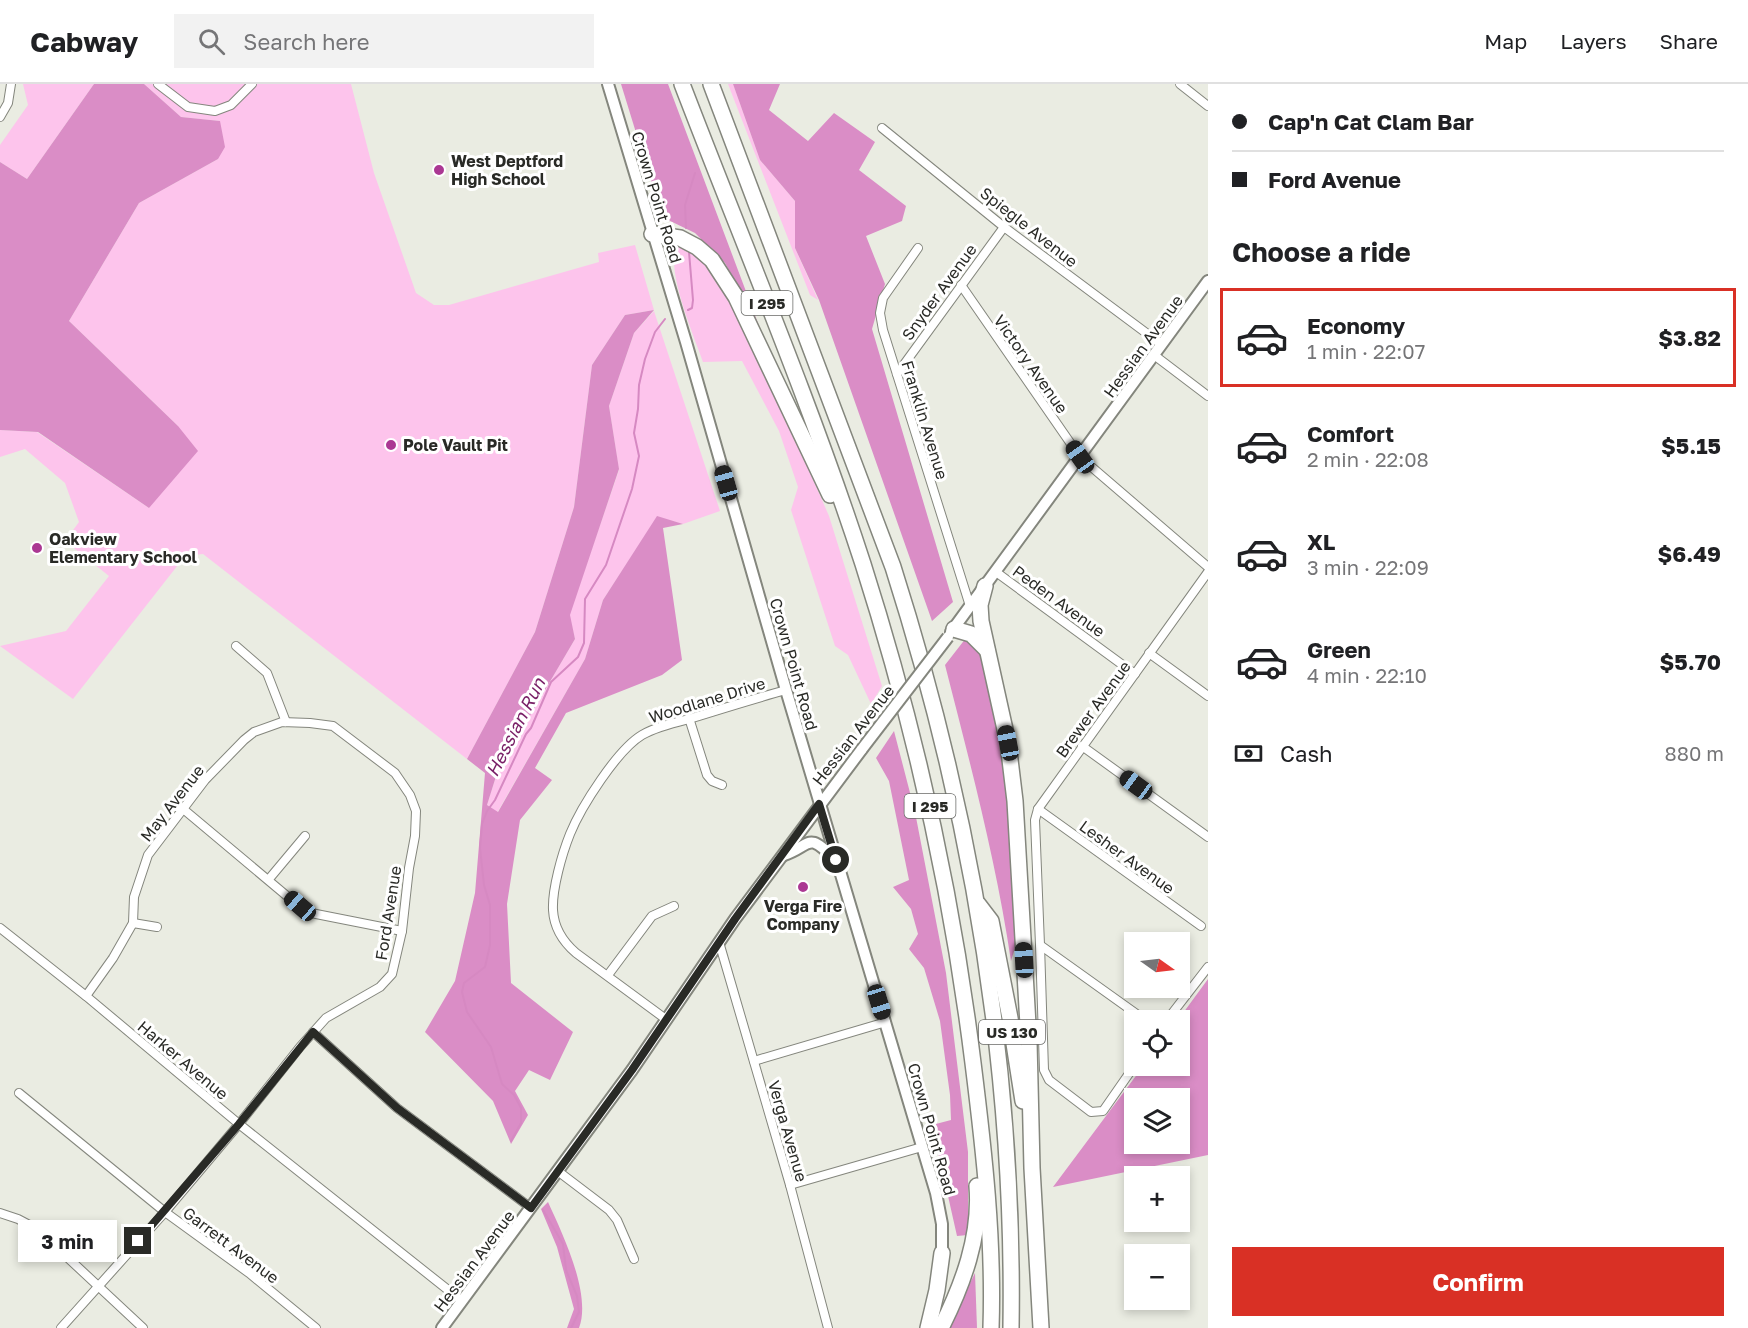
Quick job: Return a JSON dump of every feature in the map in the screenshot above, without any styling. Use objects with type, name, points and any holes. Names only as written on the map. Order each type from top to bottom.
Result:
[{"type":"highway","name":"I 295","points":[[682,84],[821,442],[886,641],[924,780],[957,946],[978,1097],[986,1164],[992,1328]]},
{"type":"highway","name":"I 295","points":[[711,84],[896,578],[915,639],[941,741],[976,902],[996,1033],[1010,1192],[1011,1328]]},
{"type":"highway","points":[[652,234],[680,238],[697,247],[712,260],[736,297],[834,504],[849,523]]},
{"type":"highway","points":[[985,586],[980,610],[1008,743],[1015,801],[1029,1042],[1032,1168]]},
{"type":"highway","points":[[951,633],[971,634],[987,650]]},
{"type":"highway","name":"US 130","points":[[976,902],[991,921],[1019,1072],[1032,1168],[1041,1328]]},
{"type":"highway","points":[[941,1328],[967,1265],[976,1228],[978,1201],[972,1115],[978,1097]]},
{"type":"highway","points":[[928,1328],[937,1290],[942,1253]]},
{"type":"main road","name":"Crown Point Road","points":[[608,84],[686,342],[819,804],[886,1022],[941,1213],[942,1253]]},
{"type":"main road","name":"Hessian Avenue","points":[[442,1328],[559,1172],[667,1020],[719,942],[819,804],[951,633],[1208,281]]},
{"type":"main road","points":[[781,856],[789,854],[803,844],[813,842],[819,844],[836,860]]},
{"type":"street","points":[[0,117],[8,103],[11,84]]},
{"type":"street","points":[[158,84],[188,107],[215,111],[231,105],[252,84]]},
{"type":"street","points":[[1180,84],[1208,106]]},
{"type":"street","name":"Spiegle Avenue","points":[[882,128],[1004,227],[1161,344]]},
{"type":"street","name":"Snyder Avenue","points":[[897,374],[1004,227]]},
{"type":"street","name":"Franklin Avenue","points":[[918,248],[883,298],[880,313],[883,330],[970,606]]},
{"type":"street","name":"Victory Avenue","points":[[961,285],[1080,457],[1208,567]]},
{"type":"street","points":[[1154,356],[1208,396]]},
{"type":"street","name":"Peden Avenue","points":[[996,572],[1135,674]]},
{"type":"street","name":"Brewer Avenue","points":[[1127,1076],[1103,1111],[1091,1112],[1049,1080],[1044,1070],[1035,874],[1035,820],[1038,809],[1208,572]]},
{"type":"street","points":[[236,646],[267,673],[286,722]]},
{"type":"street","points":[[1149,653],[1208,696]]},
{"type":"street","name":"Woodlane Drive","points":[[667,1020],[567,946],[559,933],[553,899],[570,834],[621,753],[642,735],[665,725],[786,690]]},
{"type":"street","points":[[689,718],[707,776],[722,785]]},
{"type":"street","name":"May Avenue","points":[[86,996],[113,958],[133,923],[134,897],[148,855],[182,808],[244,740],[254,732],[286,722]]},
{"type":"street","name":"Ford Avenue","points":[[61,1328],[97,1285],[165,1212],[313,1032],[326,1018],[372,992],[387,980],[394,966],[402,931],[415,836],[416,811],[410,795],[395,773],[333,726],[286,722]]},
{"type":"street","points":[[1082,746],[1208,837]]},
{"type":"street","points":[[182,808],[306,912],[402,931]]},
{"type":"street","name":"Lesher Avenue","points":[[1038,809],[1201,926]]},
{"type":"street","points":[[269,879],[305,836]]},
{"type":"street","points":[[608,975],[651,916],[674,906]]},
{"type":"street","points":[[133,923],[157,927]]},
{"type":"street","name":"Harker Avenue","points":[[0,928],[86,996],[239,1124],[462,1301]]},
{"type":"street","name":"Verga Avenue","points":[[719,942],[790,1185],[828,1328]]},
{"type":"street","points":[[1040,945],[1131,1010]]},
{"type":"street","points":[[1175,1010],[1208,967]]},
{"type":"street","points":[[754,1061],[886,1022]]},
{"type":"street","points":[[313,1032],[397,1108],[531,1208]]},
{"type":"street","name":"Garrett Avenue","points":[[19,1093],[165,1212],[249,1273],[316,1328]]},
{"type":"street","points":[[790,1185],[922,1147]]},
{"type":"street","points":[[559,1172],[609,1210],[617,1220],[634,1259]]},
{"type":"street","points":[[0,1213],[37,1229],[143,1328]]},
{"type":"shaded area","points":[[23,84],[94,84],[27,179],[0,162],[0,145],[28,105]]},
{"type":"shaded area","points":[[94,84],[144,84],[181,117],[220,121],[225,147],[218,159],[139,203],[69,321],[178,426],[198,451],[149,508],[38,432],[0,430],[0,162],[27,179]]},
{"type":"shaded area","points":[[144,84],[351,84],[374,173],[416,293],[434,305],[449,305],[599,262],[598,253],[635,245],[654,310],[625,315],[592,365],[574,507],[535,632],[467,759],[203,554],[185,556],[73,699],[0,646],[66,631],[109,576],[65,541],[79,522],[65,483],[25,449],[0,457],[0,430],[37,432],[149,508],[178,426],[69,321],[139,203],[218,159],[220,121],[181,117]]},
{"type":"shaded area","points":[[621,84],[668,84],[759,326],[725,263],[695,233],[662,217]]},
{"type":"shaded area","points":[[728,84],[733,84],[760,160],[795,201],[795,248],[818,300],[810,295]]},
{"type":"shaded area","points":[[733,84],[780,84],[769,110],[808,141],[834,113],[875,142],[859,170],[906,206],[902,221],[866,236],[885,284],[872,329],[953,602],[932,621],[819,300],[795,248],[795,201],[760,160]]},
{"type":"shaded area","points":[[678,245],[707,263],[726,290],[829,516],[882,686],[871,704],[848,655],[835,646],[791,510],[798,487],[779,431],[742,361],[703,362],[677,284],[674,255]]},
{"type":"shaded area","points":[[654,310],[634,333],[609,406],[619,469],[570,615],[575,639],[498,770],[487,805],[498,812],[585,659],[603,600],[657,516],[683,524],[663,528],[682,660],[662,675],[566,713],[535,768],[552,780],[520,820],[507,904],[511,983],[573,1032],[550,1080],[529,1070],[515,1091],[528,1115],[511,1144],[493,1101],[425,1032],[455,981],[475,893],[485,773],[467,759],[535,632],[574,507],[592,365],[625,315]]},
{"type":"shaded area","points":[[654,311],[720,511],[683,524],[657,517],[603,600],[585,659],[497,813],[487,805],[498,770],[575,639],[569,615],[619,470],[609,406],[634,333]]},
{"type":"shaded area","points":[[966,638],[978,644],[983,657],[1006,766],[1017,941],[1011,961],[990,849],[945,665]]},
{"type":"shaded area","points":[[894,731],[915,812],[946,973],[968,1152],[968,1235],[957,1236],[932,1125],[951,1120],[940,1021],[924,968],[909,949],[918,934],[911,909],[893,887],[909,880],[889,781],[876,758]]},
{"type":"shaded area","points":[[1208,979],[1208,1155],[1155,1166],[1124,1166],[1124,1172],[1053,1187],[1124,1092],[1124,1154],[1190,1154],[1190,1088],[1127,1088],[1136,1076],[1190,1076],[1190,1010],[1185,1010]]},
{"type":"shaded area","points":[[548,1202],[579,1281],[582,1314],[579,1328],[567,1328],[574,1309],[557,1247],[541,1209]]},
{"type":"shaded area","points":[[975,1273],[977,1328],[948,1328]]},
{"type":"waterway","name":"Hessian Run","points":[[686,228],[685,205],[695,173]]},
{"type":"waterway","name":"Hessian Run","points":[[688,310],[692,308],[693,300],[689,252]]},
{"type":"waterway","name":"Hessian Run","points":[[511,1141],[521,1123],[521,1108],[514,1095],[502,1084],[491,1047],[467,1012],[462,992],[464,983],[485,967],[490,945],[490,905],[484,885],[480,848],[482,824],[531,728],[551,682],[578,657],[584,643],[585,599],[606,565],[632,489],[639,456],[634,433],[639,385],[655,332],[665,319]]},
{"type":"waterway","name":"Hessian Run","points":[[543,1210],[563,1244],[566,1270],[577,1296],[579,1312],[571,1328]]},
{"type":"place","name":"West Deptford High School","points":[[439,170]]},
{"type":"place","name":"Pole Vault Pit","points":[[391,445]]},
{"type":"place","name":"Oakview Elementary School","points":[[37,548]]},
{"type":"place","name":"Verga Fire Company","points":[[803,887]]},
{"type":"route","points":[[138,1241],[239,1124],[313,1032],[397,1108],[531,1208],[632,1070],[735,919],[819,804],[836,860]]}]
